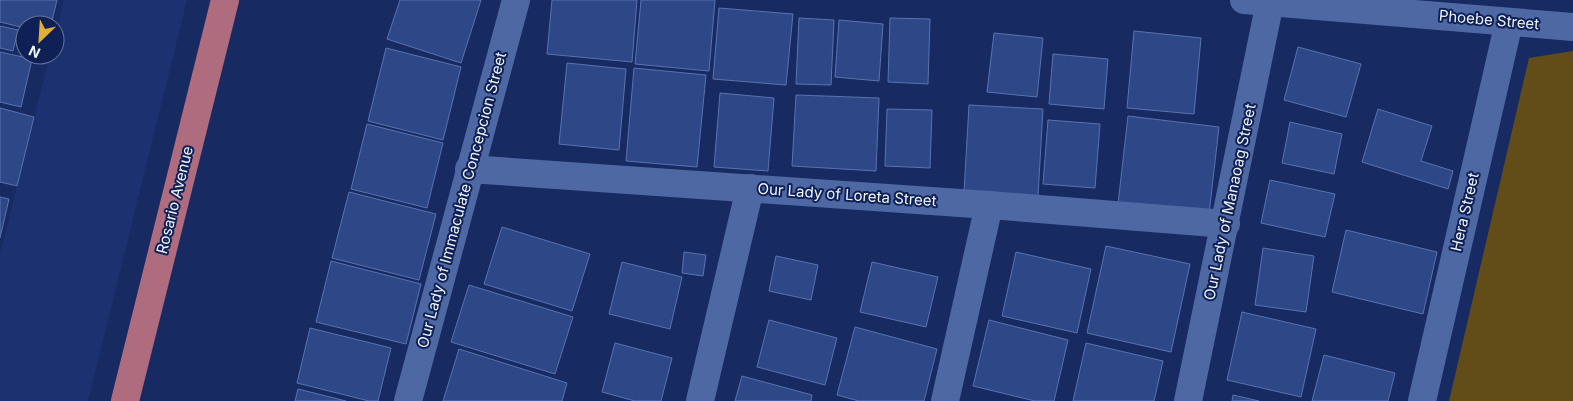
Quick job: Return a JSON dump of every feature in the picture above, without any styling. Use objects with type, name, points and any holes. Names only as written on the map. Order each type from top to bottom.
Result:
[{"type":"main road","name":"Rosario Avenue","points":[[125,401],[225,0]]},
{"type":"street","name":"Our Lady of Immaculate Concepcion Street","points":[[408,401],[516,0]]},
{"type":"street","name":"Phoebe Street","points":[[1257,1],[1573,27]]},
{"type":"street","name":"Our Lady of Manaoag Street","points":[[1188,401],[1226,224],[1257,1]]},
{"type":"street","name":"Hera Street","points":[[1422,401],[1509,22]]},
{"type":"street","name":"Our Lady of Loreta Street","points":[[469,169],[989,205],[1226,224]]},
{"type":"street","points":[[700,401],[750,188]]},
{"type":"street","points":[[945,401],[989,205]]},
{"type":"shaded area","points":[[64,0],[187,0],[88,401],[0,401],[0,254],[47,65],[65,65],[65,15],[60,15]]},
{"type":"shaded area","points":[[1573,51],[1573,401],[1449,401],[1529,58]]},
{"type":"building","points":[[0,0],[57,0],[53,15],[15,15],[15,26],[0,22]]},
{"type":"building","points":[[400,0],[481,0],[461,63],[387,39]]},
{"type":"building","points":[[552,0],[637,0],[632,62],[547,54]]},
{"type":"building","points":[[641,0],[715,0],[709,71],[635,64]]},
{"type":"building","points":[[719,8],[793,14],[786,85],[713,79]]},
{"type":"building","points":[[799,18],[834,20],[831,85],[796,84]]},
{"type":"building","points":[[890,18],[930,19],[928,84],[888,82]]},
{"type":"building","points":[[839,20],[883,24],[879,81],[835,77]]},
{"type":"building","points":[[0,26],[15,29],[13,51],[0,48]]},
{"type":"building","points":[[1134,31],[1201,38],[1194,114],[1127,108]]},
{"type":"building","points":[[994,33],[1043,38],[1037,97],[987,92]]},
{"type":"building","points":[[1298,47],[1361,64],[1346,117],[1284,100]]},
{"type":"building","points":[[386,48],[461,67],[443,140],[368,121]]},
{"type":"building","points":[[0,52],[15,55],[15,65],[31,65],[21,107],[0,102]]},
{"type":"building","points":[[1053,54],[1108,59],[1104,109],[1049,104]]},
{"type":"building","points":[[567,63],[626,69],[619,150],[559,144]]},
{"type":"building","points":[[634,68],[706,75],[697,167],[626,161]]},
{"type":"building","points":[[720,93],[774,98],[768,171],[714,167]]},
{"type":"building","points":[[796,95],[879,98],[876,171],[792,166]]},
{"type":"building","points":[[969,105],[1043,109],[1038,196],[964,192]]},
{"type":"building","points":[[0,108],[34,117],[17,186],[0,182]]},
{"type":"building","points":[[887,109],[932,110],[930,168],[885,166]]},
{"type":"building","points":[[1378,109],[1432,126],[1421,161],[1453,171],[1448,189],[1362,162]]},
{"type":"building","points":[[1128,116],[1219,127],[1209,214],[1118,204]]},
{"type":"building","points":[[1048,120],[1100,124],[1095,188],[1043,184]]},
{"type":"building","points":[[1290,122],[1342,134],[1334,174],[1282,163]]},
{"type":"building","points":[[367,124],[443,143],[427,208],[351,189]]},
{"type":"building","points":[[1270,180],[1335,194],[1325,237],[1261,223]]},
{"type":"building","points":[[349,192],[436,214],[419,280],[332,258]]},
{"type":"building","points":[[0,197],[9,199],[0,238]]},
{"type":"building","points":[[502,227],[590,254],[572,311],[484,284]]},
{"type":"building","points":[[1346,230],[1437,252],[1423,314],[1332,292]]},
{"type":"building","points":[[1106,246],[1190,264],[1171,352],[1087,333]]},
{"type":"building","points":[[1263,248],[1314,256],[1306,312],[1255,305]]},
{"type":"building","points":[[684,252],[706,255],[703,276],[682,273]]},
{"type":"building","points":[[1016,252],[1091,269],[1077,333],[1002,316]]},
{"type":"building","points":[[776,256],[818,265],[811,300],[769,291]]},
{"type":"building","points":[[331,261],[421,284],[406,344],[316,322]]},
{"type":"building","points":[[622,262],[682,277],[670,329],[609,314]]},
{"type":"building","points":[[872,262],[938,277],[926,327],[860,312]]},
{"type":"building","points":[[469,285],[573,317],[555,374],[451,342]]},
{"type":"building","points":[[1242,312],[1316,329],[1301,397],[1227,380]]},
{"type":"building","points":[[769,320],[837,338],[825,385],[757,367]]},
{"type":"building","points":[[989,320],[1068,340],[1054,401],[1035,401],[973,386]]},
{"type":"building","points":[[855,327],[937,349],[924,401],[859,401],[837,395]]},
{"type":"building","points":[[310,328],[391,348],[378,401],[369,401],[297,383]]},
{"type":"building","points":[[615,343],[672,358],[661,401],[635,401],[602,392]]},
{"type":"building","points":[[1086,343],[1163,361],[1154,401],[1073,401]]},
{"type":"building","points":[[459,349],[567,383],[562,401],[443,401]]},
{"type":"building","points":[[1324,355],[1395,373],[1388,401],[1312,401]]},
{"type":"building","points":[[742,376],[812,395],[811,401],[735,401]]},
{"type":"building","points":[[298,389],[346,401],[295,401]]},
{"type":"building","points":[[1233,395],[1259,401],[1232,401]]}]
